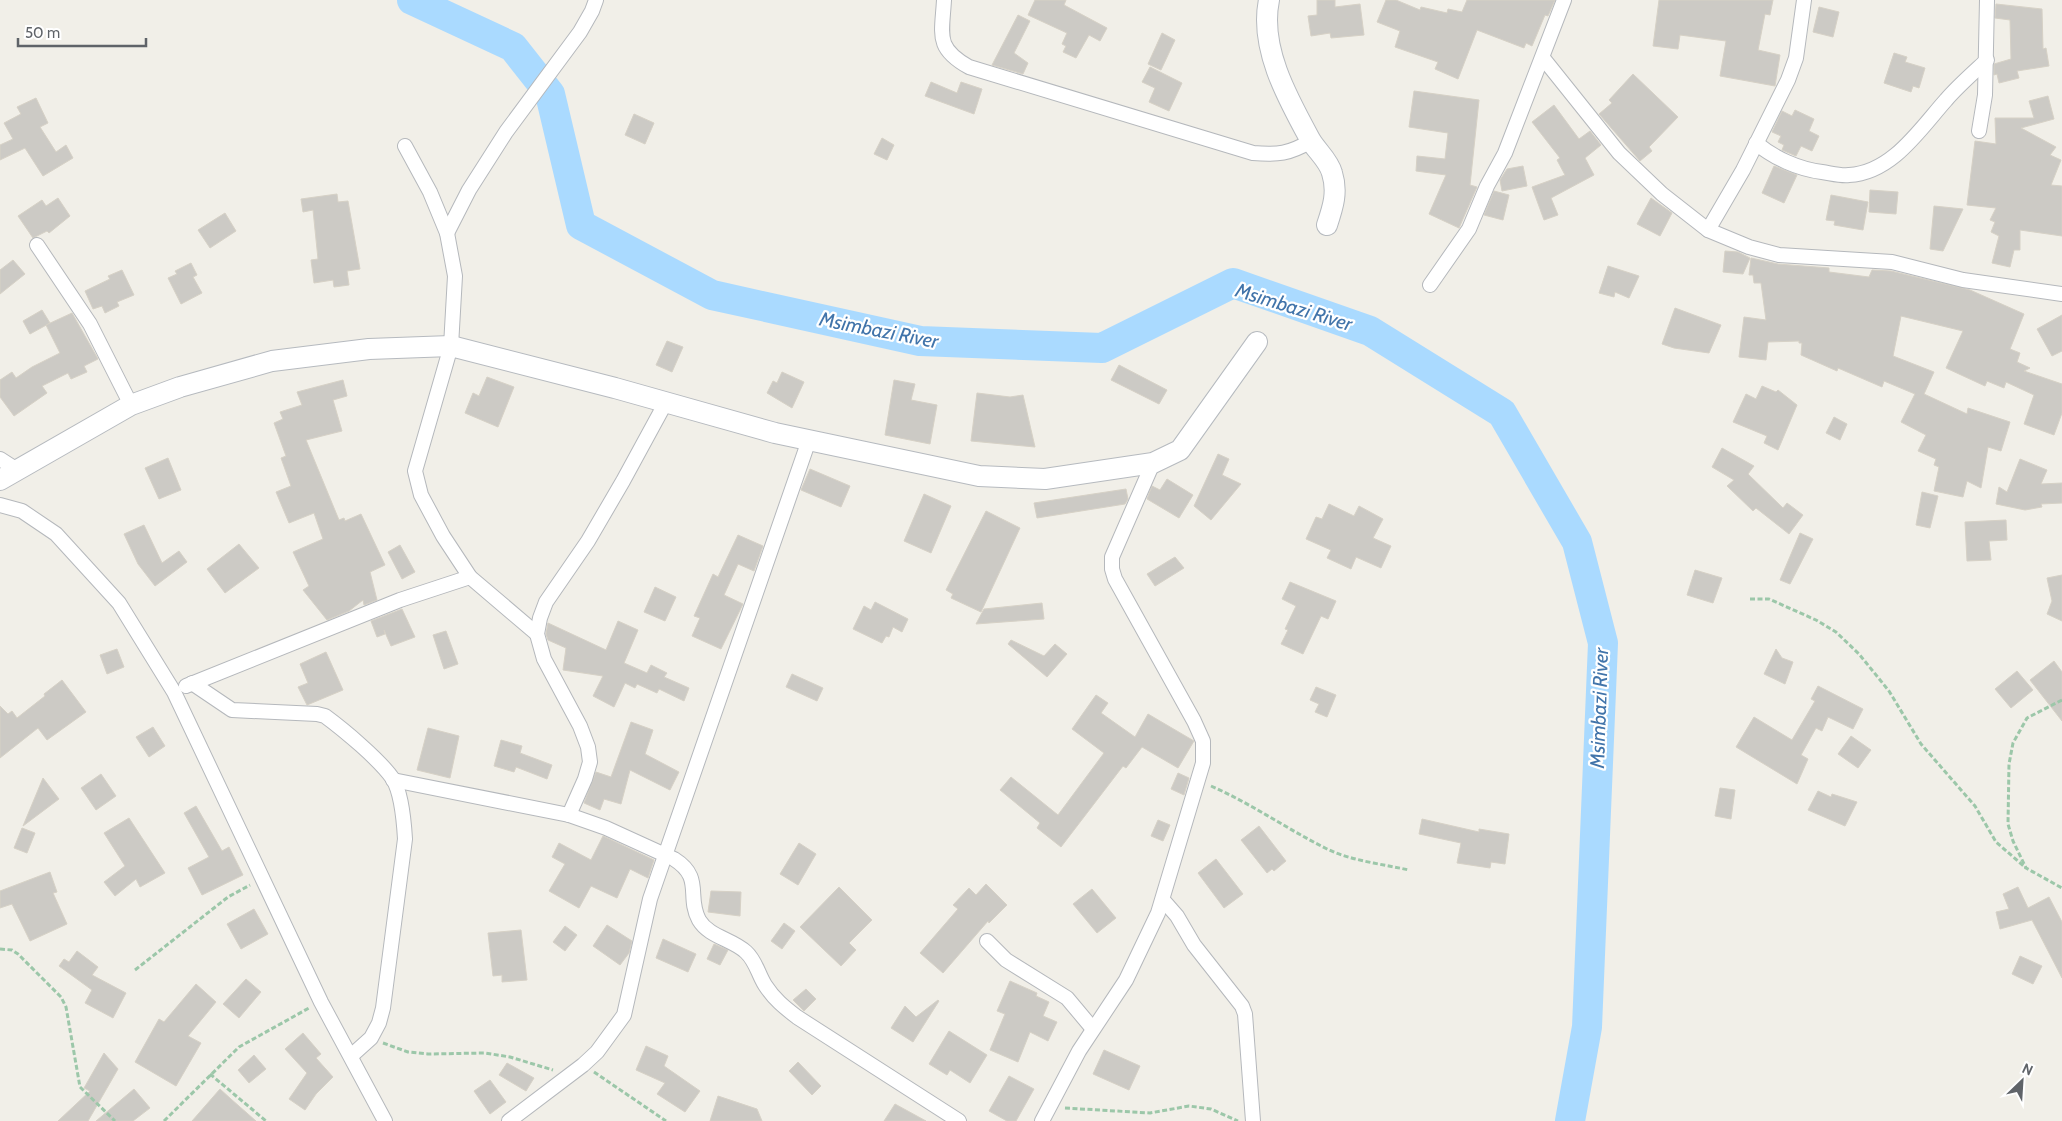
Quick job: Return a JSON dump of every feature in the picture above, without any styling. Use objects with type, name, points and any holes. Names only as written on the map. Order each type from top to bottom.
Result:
[{"type":"street","points":[[447,233],[480,173],[506,132],[580,32],[596,0]]},
{"type":"street","points":[[944,0],[942,40],[948,52],[969,67],[1253,153],[1282,154],[1294,151],[1311,141]]},
{"type":"street","points":[[1269,0],[1266,13],[1267,44],[1285,88],[1311,141],[1332,172],[1336,199],[1326,225]]},
{"type":"street","points":[[1430,285],[1468,229],[1487,186],[1506,153],[1564,0]]},
{"type":"street","points":[[1708,230],[1781,96],[1796,58],[1804,0]]},
{"type":"street","points":[[1979,131],[1985,95],[1987,0]]},
{"type":"street","points":[[1543,58],[1619,153],[1662,194],[1708,230],[1749,247],[1779,255],[1892,262],[1963,280],[2062,294]]},
{"type":"street","points":[[1756,143],[1767,152],[1792,164],[1816,171],[1848,175],[1870,170],[1898,153],[1922,130],[1947,99],[1987,60]]},
{"type":"street","points":[[406,146],[430,192],[447,233],[455,276],[450,346],[415,471],[421,495],[443,536],[470,577],[537,634]]},
{"type":"street","points":[[37,245],[90,324],[131,405]]},
{"type":"street","points":[[0,459],[8,475],[131,405],[180,388],[272,361],[369,349],[450,346],[809,440],[979,476],[1045,479],[1153,463],[1180,450],[1258,342]]},
{"type":"street","points":[[568,815],[588,770],[590,762],[588,747],[580,726],[544,659],[537,634],[540,618],[546,602],[593,532],[666,402]]},
{"type":"street","points":[[509,1121],[584,1065],[602,1046],[624,1015],[648,906],[664,856],[702,753],[809,440]]},
{"type":"street","points":[[1042,1121],[1093,1029],[1109,1010],[1126,980],[1163,900],[1199,780],[1205,750],[1204,741],[1171,677],[1115,579],[1112,569],[1112,557],[1153,463]]},
{"type":"street","points":[[0,505],[22,511],[56,534],[119,603],[174,692],[261,879],[321,1002],[352,1056],[385,1121]]},
{"type":"street","points":[[174,692],[192,683],[400,600],[470,577]]},
{"type":"street","points":[[192,683],[232,710],[325,716],[363,749],[393,780],[404,815],[405,839],[382,1008],[379,1023],[371,1038],[352,1056]]},
{"type":"street","points":[[393,780],[568,815],[606,828],[684,865],[693,881],[698,918],[707,930],[732,941],[747,953],[776,1001],[797,1017],[959,1121]]},
{"type":"street","points":[[1163,900],[1177,916],[1194,945],[1242,1006],[1245,1014],[1253,1121]]},
{"type":"street","points":[[987,941],[1006,960],[1067,998],[1093,1029]]},
{"type":"path","points":[[1750,599],[1769,598],[1798,611],[1836,632],[1859,654],[1889,692],[1921,744],[1975,806],[1996,842],[2026,868],[2062,888]]},
{"type":"path","points":[[2026,868],[2013,841],[2008,824],[2009,764],[2013,743],[2026,718],[2062,700]]},
{"type":"path","points":[[1199,780],[1239,798],[1328,850],[1349,858],[1409,870]]},
{"type":"path","points":[[135,970],[228,897],[261,879]]},
{"type":"path","points":[[0,949],[12,950],[18,954],[61,997],[66,1007],[80,1087],[114,1121]]},
{"type":"path","points":[[164,1121],[239,1047],[321,1002]]},
{"type":"path","points":[[371,1038],[408,1052],[428,1054],[484,1053],[510,1057],[571,1075]]},
{"type":"path","points":[[584,1065],[666,1121]]},
{"type":"path","points":[[210,1074],[266,1121]]},
{"type":"path","points":[[1052,1104],[1069,1110],[1150,1113],[1189,1106],[1211,1109],[1238,1121]]},
{"type":"building","points":[[1035,0],[1066,0],[1064,5],[1107,28],[1100,41],[1089,35],[1076,58],[1063,52],[1066,46],[1062,44],[1067,33],[1028,15]]},
{"type":"building","points":[[1317,0],[1335,0],[1335,7],[1360,4],[1364,35],[1331,38],[1330,33],[1311,36],[1308,16],[1317,15]]},
{"type":"building","points":[[1386,0],[1396,0],[1420,10],[1421,7],[1447,13],[1448,9],[1462,12],[1467,0],[1555,0],[1548,16],[1545,15],[1532,46],[1526,43],[1524,48],[1477,30],[1458,79],[1435,69],[1438,62],[1395,47],[1400,31],[1377,22]]},
{"type":"building","points":[[1659,0],[1773,0],[1770,15],[1765,14],[1758,50],[1780,55],[1775,86],[1720,76],[1726,41],[1680,35],[1678,49],[1653,46]]},
{"type":"building","points":[[1996,4],[2042,9],[2043,49],[2046,48],[2049,66],[2017,71],[2019,78],[1999,83],[1997,74],[1994,75],[1994,64],[2011,59],[2010,20],[1995,18]]},
{"type":"building","points":[[1819,7],[1839,12],[1833,37],[1813,32]]},
{"type":"building","points":[[1018,15],[1030,21],[1014,53],[1028,63],[1023,74],[992,65]]},
{"type":"building","points":[[1162,33],[1175,40],[1161,70],[1148,64]]},
{"type":"building","points":[[1894,53],[1907,57],[1905,62],[1925,68],[1919,88],[1913,86],[1911,92],[1884,83]]},
{"type":"building","points":[[1150,67],[1182,83],[1169,111],[1149,102],[1155,88],[1142,82]]},
{"type":"building","points":[[1633,74],[1678,117],[1649,147],[1652,151],[1640,161],[1599,114],[1612,103],[1609,100]]},
{"type":"building","points":[[931,82],[957,93],[961,82],[982,89],[974,114],[925,96]]},
{"type":"building","points":[[1414,91],[1479,100],[1470,185],[1477,187],[1459,228],[1429,214],[1446,175],[1416,171],[1417,156],[1445,159],[1448,133],[1409,127]]},
{"type":"building","points":[[2048,96],[2054,119],[2021,128],[2056,147],[2050,155],[2061,160],[2051,185],[2062,186],[2062,236],[2020,230],[2020,250],[2014,250],[2010,267],[1992,263],[1999,236],[1991,232],[1995,222],[1990,220],[1996,208],[1967,205],[1975,141],[1996,144],[1995,118],[2034,118],[2029,101]]},
{"type":"building","points":[[36,98],[48,123],[40,127],[56,152],[66,145],[73,158],[43,176],[25,148],[0,160],[0,145],[13,139],[4,123],[21,114],[17,107]]},
{"type":"building","points":[[1554,105],[1579,139],[1590,131],[1601,145],[1585,158],[1594,175],[1551,198],[1558,215],[1544,220],[1532,187],[1565,175],[1557,160],[1560,158],[1532,122]]},
{"type":"building","points":[[1795,110],[1814,119],[1809,131],[1819,136],[1812,151],[1801,146],[1796,156],[1782,150],[1784,145],[1778,142],[1781,136],[1772,132],[1782,111],[1792,116]]},
{"type":"building","points":[[634,114],[654,123],[645,144],[625,135]]},
{"type":"building","points":[[882,138],[894,145],[887,160],[874,154]]},
{"type":"building","points":[[1523,166],[1527,186],[1502,191],[1500,180],[1507,169]]},
{"type":"building","points":[[1774,166],[1797,175],[1784,203],[1762,193]]},
{"type":"building","points":[[1870,190],[1898,192],[1896,214],[1869,212]]},
{"type":"building","points":[[1494,191],[1509,195],[1503,220],[1484,215]]},
{"type":"building","points":[[337,194],[338,202],[348,201],[360,269],[347,271],[349,285],[334,287],[333,280],[314,283],[311,260],[318,259],[313,210],[303,212],[301,199]]},
{"type":"building","points":[[1831,195],[1868,202],[1863,230],[1834,225],[1835,221],[1826,220]]},
{"type":"building","points":[[58,198],[70,216],[49,233],[47,231],[33,238],[18,216],[42,200],[46,206]]},
{"type":"building","points":[[1651,198],[1672,213],[1660,236],[1637,224]]},
{"type":"building","points":[[1934,206],[1963,209],[1943,251],[1930,249]]},
{"type":"building","points":[[225,213],[236,231],[210,248],[198,230]]},
{"type":"building","points":[[1725,251],[1738,252],[1750,258],[1743,274],[1723,272]]},
{"type":"building","points":[[1751,258],[1778,264],[1829,268],[1829,272],[1869,277],[1872,270],[1891,271],[1970,290],[2024,314],[2010,349],[2020,353],[2017,362],[2030,368],[2024,371],[2062,384],[2062,413],[2054,435],[2024,424],[2034,395],[2006,382],[2004,388],[1987,381],[1985,386],[1946,368],[1963,331],[1901,316],[1893,356],[1934,372],[1924,394],[1967,414],[1968,408],[2010,422],[2001,451],[1988,447],[1981,488],[1967,481],[1963,497],[1934,491],[1939,467],[1934,465],[1936,459],[1918,451],[1926,435],[1901,422],[1915,394],[1884,381],[1882,387],[1838,368],[1837,371],[1801,355],[1802,343],[1799,343],[1799,341],[1768,342],[1766,360],[1739,357],[1744,317],[1766,320],[1761,283],[1754,283],[1753,275],[1749,275]]},
{"type":"building","points":[[13,260],[25,274],[0,294],[0,270]]},
{"type":"building","points":[[191,263],[197,275],[193,277],[202,293],[181,304],[168,278],[177,274],[175,271]]},
{"type":"building","points":[[1608,266],[1639,276],[1629,298],[1615,292],[1614,297],[1599,293]]},
{"type":"building","points":[[122,270],[134,295],[117,302],[119,306],[105,313],[102,306],[93,309],[85,291],[110,279],[108,276]]},
{"type":"building","points":[[1675,308],[1721,325],[1709,353],[1674,348],[1662,344]]},
{"type":"building","points":[[42,310],[50,323],[30,334],[23,321]]},
{"type":"building","points":[[72,313],[98,359],[84,366],[87,372],[71,379],[68,373],[42,386],[47,393],[14,416],[0,397],[0,380],[12,372],[16,378],[32,367],[60,353],[46,325]]},
{"type":"building","points":[[2062,315],[2062,351],[2052,356],[2037,329]]},
{"type":"building","points":[[667,341],[683,347],[672,372],[656,365]]},
{"type":"building","points":[[1119,365],[1167,390],[1159,404],[1111,380]]},
{"type":"building","points":[[782,372],[804,382],[792,408],[767,393],[773,381],[777,383]]},
{"type":"building","points":[[487,377],[514,387],[498,427],[465,413],[473,393],[479,396]]},
{"type":"building","points":[[343,380],[347,396],[333,400],[342,431],[306,440],[339,520],[344,518],[345,521],[361,514],[385,565],[370,572],[377,600],[364,605],[363,600],[349,611],[327,620],[303,590],[309,586],[293,552],[323,539],[314,513],[289,523],[276,492],[291,486],[281,458],[286,456],[274,423],[283,419],[280,412],[302,405],[297,392]]},
{"type":"building","points":[[894,380],[915,384],[911,400],[937,405],[930,444],[885,435]]},
{"type":"building","points":[[1762,386],[1776,392],[1778,390],[1797,405],[1778,450],[1764,443],[1767,436],[1733,422],[1746,394],[1756,399]]},
{"type":"building","points":[[977,393],[1010,397],[1023,395],[1035,447],[971,441]]},
{"type":"building","points":[[1834,417],[1847,424],[1840,440],[1826,433]]},
{"type":"building","points":[[1722,448],[1754,466],[1748,474],[1783,508],[1787,503],[1803,515],[1789,534],[1756,508],[1753,511],[1727,486],[1734,480],[1712,467]]},
{"type":"building","points":[[1218,454],[1229,459],[1222,475],[1241,484],[1211,520],[1194,506]]},
{"type":"building","points":[[168,458],[181,490],[159,499],[145,468]]},
{"type":"building","points":[[2020,459],[2047,470],[2041,484],[2062,483],[2062,503],[2041,504],[2042,507],[2025,510],[1996,504],[1999,487],[2007,492]]},
{"type":"building","points":[[810,469],[850,486],[841,507],[801,490]]},
{"type":"building","points":[[1167,479],[1193,495],[1179,518],[1147,499],[1152,486],[1160,490]]},
{"type":"building","points":[[1126,489],[1128,499],[1125,504],[1037,518],[1034,503]]},
{"type":"building","points":[[1922,492],[1938,496],[1930,528],[1916,525]]},
{"type":"building","points":[[924,494],[951,506],[931,553],[904,541]]},
{"type":"building","points":[[1329,504],[1354,516],[1359,506],[1383,519],[1373,538],[1391,546],[1381,568],[1356,557],[1351,569],[1327,558],[1331,550],[1306,539],[1316,517],[1322,519]]},
{"type":"building","points":[[986,511],[1020,528],[981,612],[951,598],[953,594],[946,590]]},
{"type":"building","points":[[2006,520],[2007,540],[1989,541],[1991,560],[1967,561],[1965,522]]},
{"type":"building","points":[[144,525],[162,563],[179,551],[187,562],[155,586],[138,564],[124,534]]},
{"type":"building","points":[[1800,533],[1813,539],[1790,584],[1780,580]]},
{"type":"building","points":[[738,535],[763,546],[754,571],[738,564],[724,595],[743,604],[721,649],[692,636],[700,618],[694,616],[713,574],[718,577]]},
{"type":"building","points":[[239,544],[259,568],[225,593],[207,569]]},
{"type":"building","points":[[400,545],[415,572],[402,579],[388,552]]},
{"type":"building","points":[[1175,557],[1184,568],[1155,586],[1147,574]]},
{"type":"building","points":[[1695,570],[1722,578],[1713,603],[1687,595]]},
{"type":"building","points":[[2062,575],[2062,621],[2047,614],[2052,601],[2047,578]]},
{"type":"building","points":[[1290,582],[1336,601],[1328,619],[1321,616],[1303,654],[1281,644],[1288,630],[1285,629],[1296,606],[1282,599]]},
{"type":"building","points":[[655,587],[676,597],[665,621],[644,612]]},
{"type":"building","points":[[875,602],[908,619],[902,632],[893,627],[889,637],[886,636],[882,643],[853,629],[864,606],[871,610]]},
{"type":"building","points":[[1042,603],[1044,619],[976,624],[984,609]]},
{"type":"building","points":[[402,609],[415,637],[391,646],[384,630],[385,634],[377,637],[371,621]]},
{"type":"building","points":[[618,621],[638,630],[624,663],[647,673],[651,665],[667,673],[664,677],[689,688],[684,701],[659,689],[657,693],[637,684],[635,688],[625,683],[614,707],[593,696],[603,676],[563,670],[566,648],[548,640],[546,634],[548,623],[606,650]]},
{"type":"building","points":[[446,631],[458,664],[444,669],[433,635]]},
{"type":"building","points":[[1011,640],[1044,656],[1055,644],[1067,654],[1047,677],[1008,644]]},
{"type":"building","points":[[117,649],[124,667],[107,674],[100,655]]},
{"type":"building","points":[[1776,649],[1782,658],[1793,662],[1785,684],[1764,674]]},
{"type":"building","points":[[326,652],[343,690],[307,705],[298,687],[308,683],[300,664]]},
{"type":"building","points":[[2054,661],[2062,672],[2062,721],[2030,680]]},
{"type":"building","points":[[2017,671],[2033,690],[2011,708],[1995,689]]},
{"type":"building","points":[[792,674],[823,688],[817,701],[786,687]]},
{"type":"building","points":[[62,680],[86,712],[47,740],[38,728],[0,758],[0,706],[8,714],[12,711],[17,718]]},
{"type":"building","points":[[1818,686],[1863,709],[1853,729],[1828,717],[1822,731],[1816,728],[1801,755],[1808,759],[1797,784],[1736,747],[1754,717],[1792,740],[1815,701],[1811,699]]},
{"type":"building","points":[[1316,687],[1336,695],[1327,717],[1315,712],[1319,704],[1310,700]]},
{"type":"building","points":[[1096,695],[1108,703],[1101,713],[1135,737],[1148,714],[1194,741],[1178,768],[1142,747],[1126,768],[1123,766],[1061,847],[1037,828],[1040,823],[1000,790],[1011,777],[1058,815],[1104,753],[1072,729]]},
{"type":"building","points":[[631,722],[653,730],[645,754],[679,772],[670,790],[630,770],[621,804],[604,799],[600,810],[584,803],[596,772],[611,777]]},
{"type":"building","points":[[153,727],[165,746],[149,757],[136,737]]},
{"type":"building","points":[[428,728],[459,736],[450,778],[417,770]]},
{"type":"building","points":[[1851,736],[1871,750],[1858,768],[1838,754]]},
{"type":"building","points":[[501,740],[522,746],[520,753],[552,765],[547,779],[516,767],[514,772],[494,766]]},
{"type":"building","points":[[1178,773],[1189,778],[1184,795],[1171,789]]},
{"type":"building","points":[[101,774],[116,796],[96,810],[81,788]]},
{"type":"building","points":[[43,778],[59,799],[23,826]]},
{"type":"building","points":[[1720,788],[1735,790],[1731,819],[1715,816]]},
{"type":"building","points":[[1818,791],[1831,797],[1832,794],[1857,802],[1845,826],[1808,810]]},
{"type":"building","points":[[196,806],[222,851],[229,847],[243,875],[202,895],[188,868],[209,857],[184,813]]},
{"type":"building","points":[[129,818],[165,873],[140,887],[136,879],[115,896],[104,882],[125,866],[104,833]]},
{"type":"building","points":[[1422,819],[1479,832],[1479,829],[1509,834],[1505,864],[1491,862],[1490,868],[1457,863],[1461,843],[1419,834]]},
{"type":"building","points":[[1158,820],[1170,825],[1163,841],[1151,836]]},
{"type":"building","points":[[1259,826],[1286,861],[1274,871],[1272,869],[1267,873],[1241,840]]},
{"type":"building","points":[[22,828],[35,833],[27,853],[14,848]]},
{"type":"building","points":[[603,836],[654,860],[648,878],[630,869],[617,898],[591,886],[579,908],[549,891],[565,864],[552,857],[559,843],[591,860]]},
{"type":"building","points":[[799,843],[816,854],[798,885],[780,874]]},
{"type":"building","points":[[1216,859],[1243,894],[1224,908],[1198,873]]},
{"type":"building","points":[[50,872],[57,892],[53,893],[67,924],[30,941],[12,904],[0,908],[0,891]]},
{"type":"building","points":[[986,884],[1007,905],[989,923],[988,921],[943,973],[920,953],[958,909],[953,905],[969,888],[976,895]]},
{"type":"building","points":[[839,887],[872,920],[849,943],[856,950],[841,966],[800,927]]},
{"type":"building","points":[[2018,887],[2028,908],[2049,897],[2062,922],[2062,978],[2032,920],[2000,929],[1996,912],[2009,909],[2003,894]]},
{"type":"building","points":[[1092,889],[1116,918],[1097,933],[1073,904]]},
{"type":"building","points":[[711,891],[741,892],[740,916],[708,912]]},
{"type":"building","points":[[254,909],[268,934],[241,949],[227,924]]},
{"type":"building","points":[[784,923],[795,931],[782,949],[771,941]]},
{"type":"building","points":[[607,925],[632,941],[629,953],[620,965],[593,946]]},
{"type":"building","points":[[565,926],[577,935],[565,951],[553,942]]},
{"type":"building","points":[[521,930],[527,980],[502,982],[502,975],[493,976],[488,933]]},
{"type":"building","points":[[663,939],[696,954],[688,972],[656,958]]},
{"type":"building","points":[[714,944],[728,950],[720,965],[707,959]]},
{"type":"building","points":[[77,951],[98,967],[92,975],[126,993],[113,1018],[85,1003],[92,990],[59,966],[64,959],[69,962]]},
{"type":"building","points":[[2020,956],[2042,966],[2033,984],[2012,974]]},
{"type":"building","points":[[246,979],[261,992],[239,1018],[223,1004]]},
{"type":"building","points":[[1010,981],[1037,993],[1036,996],[1049,1002],[1043,1016],[1057,1022],[1048,1041],[1030,1032],[1018,1062],[990,1050],[1005,1014],[997,1011]]},
{"type":"building","points":[[196,984],[216,1002],[188,1036],[201,1043],[176,1086],[135,1062],[159,1019],[164,1022]]},
{"type":"building","points":[[806,989],[816,999],[804,1011],[793,1000]]},
{"type":"building","points":[[938,1000],[913,1042],[891,1028],[905,1006],[916,1017]]},
{"type":"building","points":[[949,1031],[987,1055],[970,1083],[950,1070],[947,1075],[929,1064]]},
{"type":"building","points":[[303,1033],[321,1054],[316,1058],[333,1077],[316,1094],[305,1110],[289,1099],[307,1073],[285,1049]]},
{"type":"building","points":[[646,1046],[668,1056],[664,1066],[700,1091],[685,1112],[657,1094],[665,1083],[636,1070]]},
{"type":"building","points":[[1104,1050],[1140,1066],[1129,1090],[1093,1074]]},
{"type":"building","points":[[104,1053],[118,1069],[88,1121],[58,1121],[90,1091],[84,1088]]},
{"type":"building","points":[[254,1055],[266,1069],[249,1083],[238,1070]]},
{"type":"building","points":[[798,1062],[821,1086],[812,1095],[789,1071]]},
{"type":"building","points":[[507,1063],[534,1078],[526,1091],[499,1075]]},
{"type":"building","points":[[1009,1076],[1034,1089],[1016,1121],[1007,1121],[989,1111]]},
{"type":"building","points":[[490,1080],[506,1102],[490,1114],[474,1091]]},
{"type":"building","points":[[134,1089],[150,1108],[133,1121],[96,1121]]},
{"type":"building","points":[[220,1089],[231,1099],[256,1121],[192,1121]]},
{"type":"building","points":[[718,1096],[757,1109],[762,1121],[710,1121]]},
{"type":"building","points":[[895,1104],[926,1121],[884,1121]]},
{"type":"waterway","name":"Msimbazi River","points":[[412,0],[513,47],[550,94],[581,225],[712,295],[920,341],[1102,348],[1233,283],[1370,331],[1502,413],[1577,542],[1603,643],[1587,1027],[1570,1121]]}]
